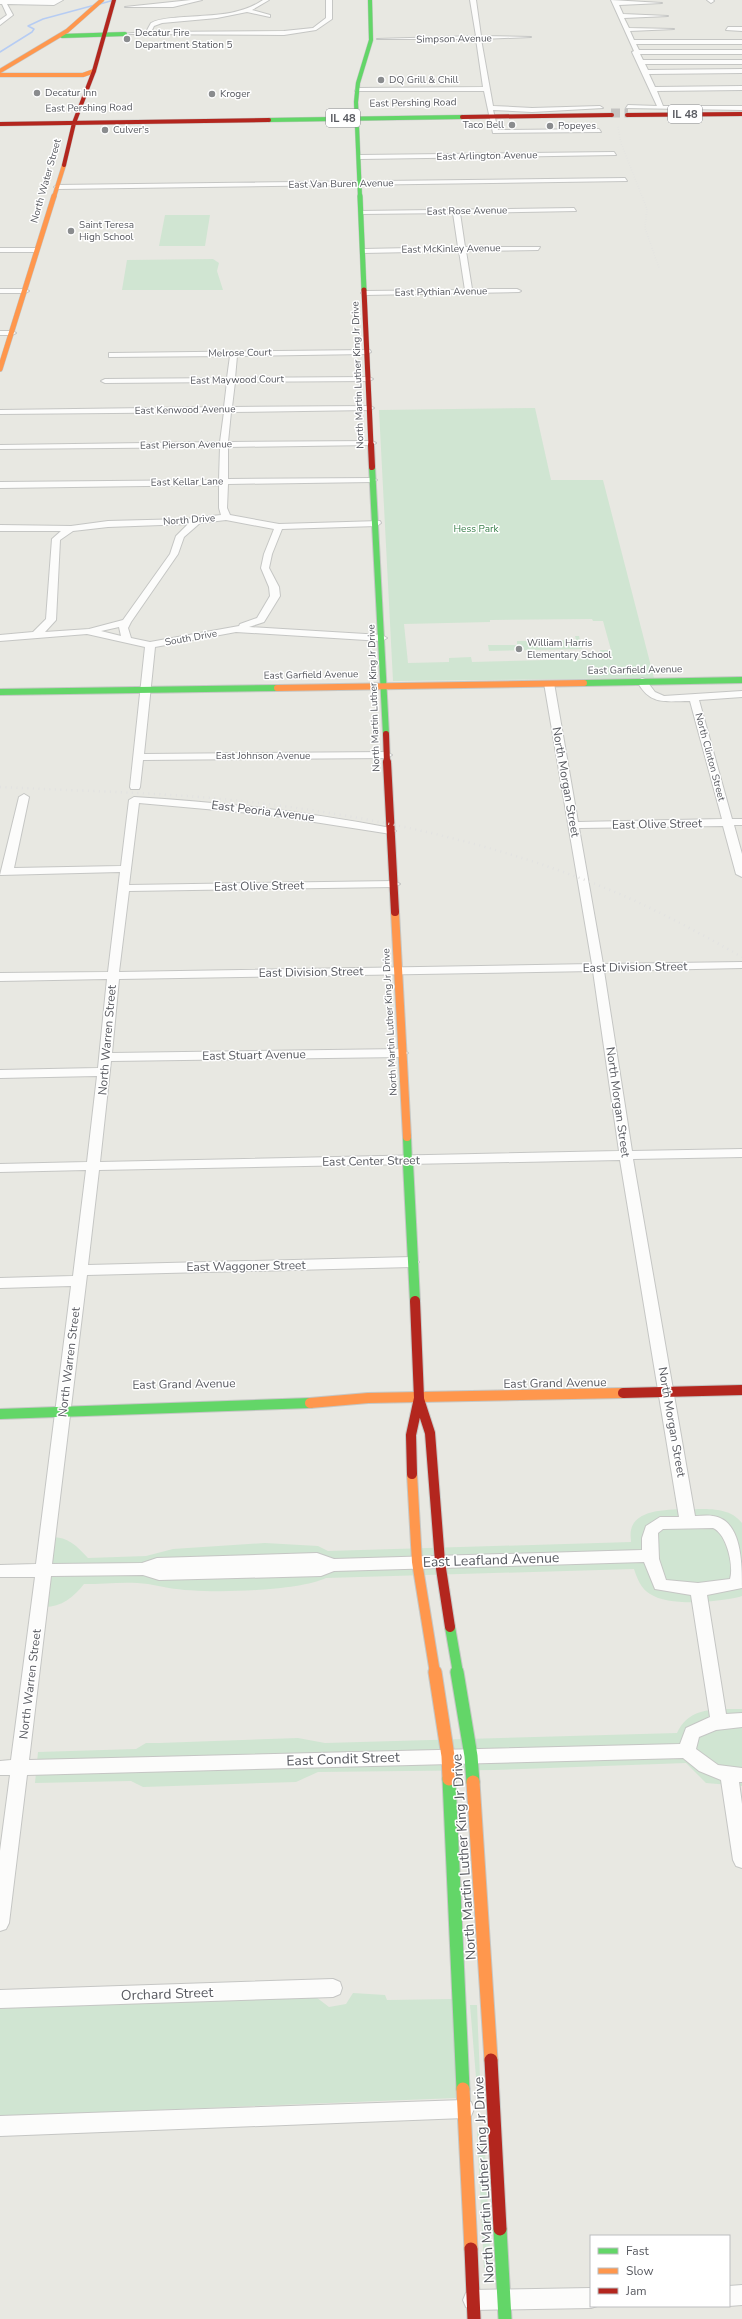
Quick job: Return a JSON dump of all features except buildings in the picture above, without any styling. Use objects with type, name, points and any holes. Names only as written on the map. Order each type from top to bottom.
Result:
[{"type":"street","points":[[2,1],[54,3],[60,0]]},
{"type":"street","points":[[4,69],[64,35],[96,8],[102,0]]},
{"type":"street","points":[[128,7],[173,5],[199,0]]},
{"type":"street","points":[[148,34],[149,28],[152,24],[162,21],[216,16],[245,10],[261,4],[266,0]]},
{"type":"street","points":[[64,35],[277,33],[314,29],[329,19],[329,0]]},
{"type":"street","name":"North Martin Luther King Jr Drive","points":[[370,0],[371,40],[357,90],[357,116],[373,480],[377,523],[419,1398],[430,1433],[440,1562],[471,1756],[484,1947],[505,2309]]},
{"type":"street","points":[[473,0],[486,89],[495,132],[599,131]]},
{"type":"street","points":[[0,23],[10,15],[2,1]]},
{"type":"street","name":"North Water Street","points":[[0,369],[2,356],[12,333],[36,250],[65,162],[76,118],[92,76],[105,34],[113,2]]},
{"type":"street","points":[[659,3],[614,2],[645,72],[647,80],[661,107]]},
{"type":"street","points":[[245,10],[268,16]]},
{"type":"street","points":[[620,16],[666,16]]},
{"type":"street","points":[[0,18],[6,18]]},
{"type":"street","points":[[626,30],[671,29]]},
{"type":"street","points":[[728,29],[742,29]]},
{"type":"street","name":"Simpson Avenue","points":[[380,39],[528,38]]},
{"type":"street","points":[[631,42],[742,42]]},
{"type":"street","points":[[636,52],[742,52]]},
{"type":"street","points":[[640,62],[742,62]]},
{"type":"street","points":[[4,69],[9,72],[23,74]]},
{"type":"street","points":[[645,72],[742,71]]},
{"type":"street","points":[[0,75],[86,74],[92,76]]},
{"type":"street","points":[[647,80],[655,80]]},
{"type":"street","points":[[652,89],[742,88]]},
{"type":"street","points":[[357,90],[486,89]]},
{"type":"street","points":[[655,96],[742,95]]},
{"type":"street","points":[[628,112],[688,105],[742,108]]},
{"type":"street","points":[[490,112],[600,108]]},
{"type":"street","name":"IL 48","points":[[1,121],[76,118],[102,121],[331,118],[490,112],[611,114]]},
{"type":"street","name":"IL 48","points":[[628,112],[742,113]]},
{"type":"street","name":"East Pershing Road","points":[[102,121],[357,116]]},
{"type":"street","points":[[65,162],[71,159],[81,127],[102,121]]},
{"type":"street","name":"East Arlington Avenue","points":[[360,157],[614,154]]},
{"type":"street","name":"East Van Buren Avenue","points":[[57,187],[626,180]]},
{"type":"street","name":"East Rose Avenue","points":[[361,212],[574,210]]},
{"type":"street","points":[[456,211],[463,249],[468,292]]},
{"type":"street","name":"East McKinley Avenue","points":[[364,250],[538,248]]},
{"type":"street","points":[[0,250],[36,250]]},
{"type":"street","points":[[0,291],[25,291]]},
{"type":"street","name":"East Pythian Avenue","points":[[365,293],[517,291]]},
{"type":"street","points":[[0,333],[12,333]]},
{"type":"street","name":"Melrose Court","points":[[112,355],[367,352]]},
{"type":"street","points":[[226,517],[223,508],[224,444],[234,354]]},
{"type":"street","name":"East Maywood Court","points":[[105,382],[369,378]]},
{"type":"street","name":"East Kenwood Avenue","points":[[0,412],[370,408]]},
{"type":"street","name":"East Pierson Avenue","points":[[0,447],[372,443]]},
{"type":"street","name":"East Kellar Lane","points":[[0,485],[373,480]]},
{"type":"street","name":"North Drive","points":[[0,528],[71,528],[93,524],[196,522],[226,517],[279,527],[377,523]]},
{"type":"street","points":[[145,523],[174,534],[196,522]]},
{"type":"street","points":[[236,629],[261,620],[275,596],[274,587],[265,568],[268,554],[279,527]]},
{"type":"street","points":[[40,528],[56,539]]},
{"type":"street","points":[[56,539],[71,528]]},
{"type":"street","points":[[127,640],[123,628],[174,554],[174,534]]},
{"type":"street","points":[[37,634],[51,620],[56,539]]},
{"type":"street","points":[[51,620],[82,632],[126,622]]},
{"type":"street","points":[[261,620],[271,630]]},
{"type":"street","name":"South Drive","points":[[0,638],[37,634],[82,632],[150,645],[236,629],[382,638]]},
{"type":"street","name":"North Warren Street","points":[[0,1924],[104,1072],[113,976],[125,888],[150,645]]},
{"type":"street","name":"East Garfield Avenue","points":[[0,692],[742,680]]},
{"type":"street","name":"North Clinton Street","points":[[642,681],[645,689],[657,697],[674,700],[694,698],[742,874]]},
{"type":"street","name":"North Morgan Street","points":[[549,683],[572,825],[598,967],[626,1154],[688,1522]]},
{"type":"street","points":[[694,698],[706,695],[742,694]]},
{"type":"street","name":"East Johnson Avenue","points":[[139,757],[387,755]]},
{"type":"street","name":"East Peoria Avenue","points":[[134,794],[337,820],[391,831]]},
{"type":"street","points":[[24,797],[4,872],[127,869]]},
{"type":"street","name":"East Olive Street","points":[[572,825],[742,822]]},
{"type":"street","name":"East Olive Street","points":[[125,888],[394,884]]},
{"type":"street","name":"East Division Street","points":[[0,977],[742,965]]},
{"type":"street","name":"East Stuart Avenue","points":[[105,1057],[402,1054]]},
{"type":"street","points":[[0,1074],[104,1072]]},
{"type":"street","name":"East Center Street","points":[[0,1168],[408,1161],[626,1154],[742,1153]]},
{"type":"street","name":"East Waggoner Street","points":[[0,1283],[79,1276],[412,1262]]},
{"type":"street","name":"East Grand Avenue","points":[[0,1414],[64,1402],[322,1403],[368,1398],[742,1390]]},
{"type":"street","name":"East Grand Avenue","points":[[319,1392],[368,1398]]},
{"type":"street","name":"North Martin Luther King Jr Drive","points":[[419,1398],[411,1435],[417,1562],[448,1756],[464,1947],[464,2109],[474,2310]]},
{"type":"street","points":[[714,1522],[723,1524],[731,1532],[739,1554],[739,1577],[736,1584],[726,1587],[698,1588],[661,1585],[652,1568],[649,1542],[651,1530],[660,1523],[714,1522]]},
{"type":"street","name":"East Leafland Avenue","points":[[0,1571],[142,1569],[159,1574],[321,1570],[333,1564],[650,1556]]},
{"type":"street","points":[[698,1588],[720,1721]]},
{"type":"street","points":[[742,1720],[720,1721],[704,1725],[692,1733],[687,1751],[698,1763],[714,1772],[735,1775],[742,1860]]},
{"type":"street","name":"East Condit Street","points":[[0,1768],[687,1751]]},
{"type":"street","points":[[464,1947],[484,1947]]},
{"type":"street","name":"Orchard Street","points":[[0,1999],[334,1988]]},
{"type":"street","points":[[0,2126],[464,2109]]},
{"type":"street","points":[[730,2296],[742,2295]]},
{"type":"street","points":[[474,2310],[505,2309],[590,2298]]},
{"type":"green space","points":[[165,215],[210,215],[205,246],[159,246]]},
{"type":"green space","points":[[213,259],[219,263],[217,271],[223,290],[122,290],[127,260]]},
{"type":"green space","name":"Hess Park","points":[[535,408],[551,480],[603,480],[654,678],[393,681],[379,410]],"holes":[[[592,619],[593,621],[603,621],[611,650],[600,650],[600,653],[584,653],[586,659],[472,662],[471,657],[449,658],[449,662],[408,663],[404,624],[490,622],[490,620]]]},
{"type":"green space","points":[[575,636],[579,636],[582,649],[489,651],[488,645],[517,645],[517,641],[576,640]]},
{"type":"green space","points":[[712,1509],[729,1513],[742,1523],[742,1596],[706,1602],[669,1601],[647,1592],[638,1580],[634,1569],[326,1578],[312,1583],[272,1589],[225,1591],[184,1590],[140,1583],[84,1584],[76,1593],[62,1603],[51,1607],[45,1607],[52,1537],[68,1540],[88,1558],[146,1556],[173,1549],[265,1543],[318,1546],[328,1551],[631,1542],[631,1530],[635,1522],[641,1516],[661,1510]]},
{"type":"green space","points":[[714,1709],[742,1709],[742,1786],[706,1783],[686,1763],[494,1770],[318,1772],[296,1782],[143,1787],[131,1781],[35,1783],[38,1752],[136,1749],[146,1743],[298,1738],[325,1743],[677,1733],[682,1724],[696,1714]]},
{"type":"green space","points":[[353,1993],[385,1995],[387,2000],[454,1999],[456,2098],[0,2116],[0,2005],[312,1994],[329,2007],[346,2004]]},
{"type":"green space","points":[[470,2005],[477,2005],[480,2077],[476,2077]]},
{"type":"green space","points":[[477,2131],[484,2131],[491,2268],[484,2268]]},
{"type":"waterway","points":[[100,4],[114,0]]},
{"type":"waterway","points":[[0,52],[32,32],[34,29],[28,26],[43,19],[95,5]]},
{"type":"tunnel","points":[[611,113],[628,113]]},
{"type":"railway","points":[[618,127],[621,143],[647,209],[645,228],[659,268]]},
{"type":"railway","points":[[0,787],[145,793],[232,800],[332,813],[430,833],[479,845],[575,876],[653,909],[742,957]]},
{"type":"traffic: fast","points":[[364,290],[356,102],[358,83],[371,40],[370,0]]},
{"type":"traffic: fast","points":[[62,36],[125,34]]},
{"type":"traffic: fast","points":[[269,120],[462,117]]},
{"type":"traffic: fast","points":[[372,467],[386,734]]},
{"type":"traffic: fast","points":[[584,683],[742,680]]},
{"type":"traffic: fast","points":[[0,692],[277,688]]},
{"type":"traffic: fast","points":[[407,1137],[415,1301]]},
{"type":"traffic: fast","points":[[0,1414],[310,1403]]},
{"type":"traffic: fast","points":[[450,1627],[471,1756],[473,1782]]},
{"type":"traffic: fast","points":[[449,1779],[463,2089]]},
{"type":"traffic: fast","points":[[500,2229],[505,2319]]},
{"type":"traffic: slow","points":[[0,71],[67,31],[79,22],[102,0]]},
{"type":"traffic: slow","points":[[0,75],[83,75],[94,71]]},
{"type":"traffic: slow","points":[[0,369],[64,165]]},
{"type":"traffic: slow","points":[[277,688],[584,683]]},
{"type":"traffic: slow","points":[[395,912],[407,1137]]},
{"type":"traffic: slow","points":[[310,1403],[368,1398],[623,1393]]},
{"type":"traffic: slow","points":[[412,1474],[417,1562],[448,1756],[449,1779]]},
{"type":"traffic: slow","points":[[473,1782],[491,2060]]},
{"type":"traffic: slow","points":[[463,2089],[471,2249]]},
{"type":"traffic: jam","points":[[64,165],[74,123],[94,71],[114,0]]},
{"type":"traffic: jam","points":[[627,115],[742,114]]},
{"type":"traffic: jam","points":[[462,117],[612,115]]},
{"type":"traffic: jam","points":[[0,124],[269,120]]},
{"type":"traffic: jam","points":[[364,290],[372,467]]},
{"type":"traffic: jam","points":[[386,734],[395,912]]},
{"type":"traffic: jam","points":[[412,1474],[411,1435],[419,1398],[415,1301]]},
{"type":"traffic: jam","points":[[623,1393],[742,1390]]},
{"type":"traffic: jam","points":[[419,1399],[430,1433],[440,1562],[450,1627]]},
{"type":"traffic: jam","points":[[491,2060],[500,2229]]},
{"type":"traffic: jam","points":[[471,2249],[474,2319]]},
{"type":"place","name":"Decatur Fire Department Station 5","points":[[127,39]]},
{"type":"place","name":"DQ Grill & Chill","points":[[381,80]]},
{"type":"place","name":"Decatur Inn","points":[[37,93]]},
{"type":"place","name":"Kroger","points":[[212,94]]},
{"type":"place","name":"Taco Bell","points":[[512,125]]},
{"type":"place","name":"Popeyes","points":[[550,126]]},
{"type":"place","name":"Culver's","points":[[105,130]]},
{"type":"place","name":"Saint Teresa High School","points":[[71,231]]},
{"type":"place","name":"William Harris Elementary School","points":[[519,649]]}]
